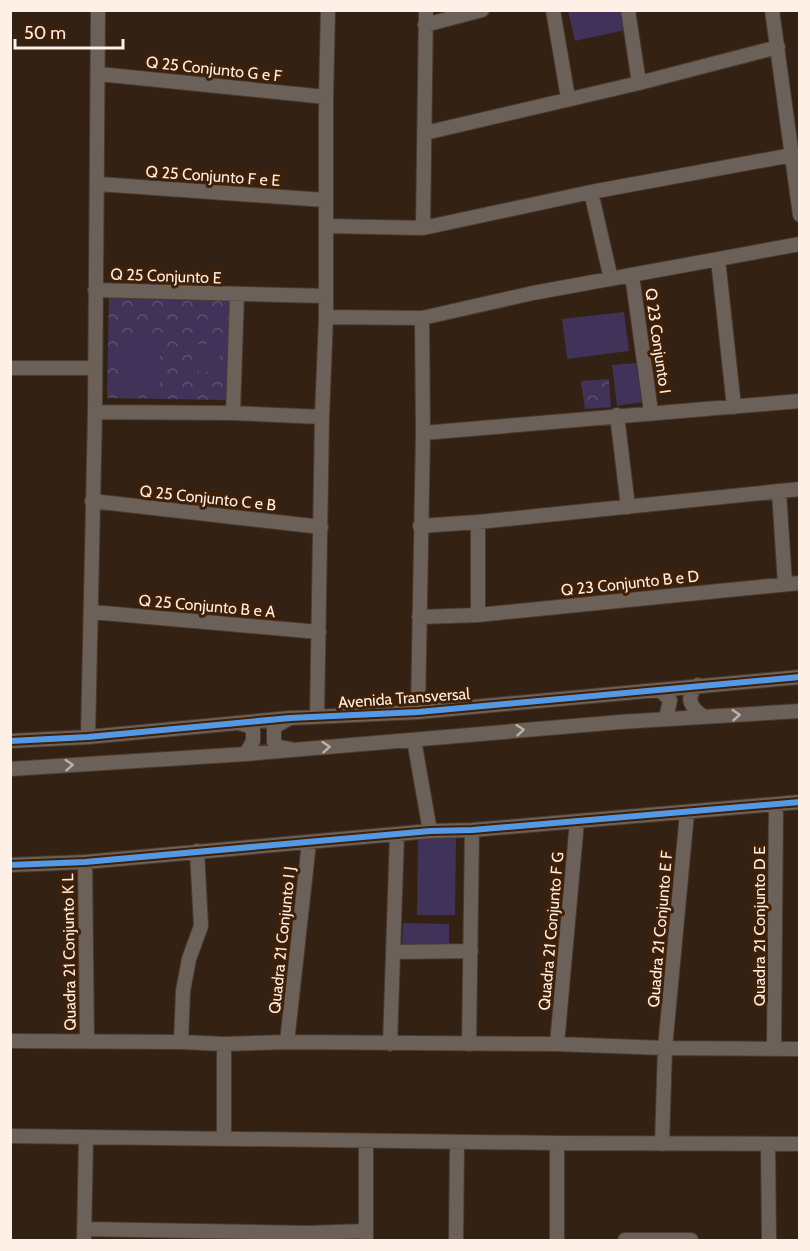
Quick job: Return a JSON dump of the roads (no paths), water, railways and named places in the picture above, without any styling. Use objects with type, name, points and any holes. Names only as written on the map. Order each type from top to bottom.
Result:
[{"type":"street","points":[[88,737],[95,412],[98,10]]},
{"type":"street","points":[[317,717],[321,417],[326,317],[328,10]]},
{"type":"street","points":[[423,228],[425,18],[482,10]]},
{"type":"street","points":[[553,10],[568,98]]},
{"type":"street","points":[[628,10],[639,83]]},
{"type":"street","points":[[772,10],[800,215]]},
{"type":"street","points":[[425,132],[639,83],[777,47]]},
{"type":"street","name":"Q 25 Conjunto G e F","points":[[99,74],[326,97]]},
{"type":"street","points":[[326,226],[423,228],[591,192],[792,155]]},
{"type":"street","name":"Q 25 Conjunto F e E","points":[[98,184],[326,200]]},
{"type":"street","points":[[591,192],[611,279]]},
{"type":"street","points":[[326,317],[422,318],[533,293],[800,244]]},
{"type":"street","points":[[718,260],[734,407]]},
{"type":"street","name":"Q 23 Conjunto I","points":[[632,275],[651,412]]},
{"type":"street","name":"Q 25 Conjunto E","points":[[95,290],[326,296]]},
{"type":"street","points":[[233,413],[237,294]]},
{"type":"street","points":[[418,711],[423,433],[422,318]]},
{"type":"street","points":[[10,368],[95,368]]},
{"type":"street","points":[[423,433],[800,401]]},
{"type":"street","points":[[95,412],[233,413],[321,417]]},
{"type":"street","points":[[617,415],[628,507]]},
{"type":"street","points":[[420,526],[800,489]]},
{"type":"street","points":[[779,492],[785,584]]},
{"type":"street","name":"Q 25 Conjunto C e B","points":[[92,501],[321,527]]},
{"type":"street","points":[[478,522],[478,615]]},
{"type":"street","name":"Q 23 Conjunto B e D","points":[[419,617],[478,615],[800,583]]},
{"type":"street","name":"Q 25 Conjunto B e A","points":[[92,612],[319,632]]},
{"type":"street","name":"Avenida Transversal","points":[[10,741],[88,737],[290,718],[418,711],[800,677]]},
{"type":"street","points":[[698,685],[692,691],[690,699],[693,709],[704,717]]},
{"type":"street","points":[[660,690],[670,700],[667,714],[663,719]]},
{"type":"street","points":[[10,769],[246,754],[663,719],[800,711]]},
{"type":"street","points":[[290,718],[274,728],[274,742],[278,747],[293,749]]},
{"type":"street","points":[[239,723],[254,730],[254,741],[246,754]]},
{"type":"street","points":[[414,740],[430,831]]},
{"type":"street","points":[[10,866],[85,862],[430,831],[472,830],[800,802]]},
{"type":"street","name":"Quadra 21 Conjunto D E","points":[[774,1049],[776,804]]},
{"type":"street","name":"Quadra 21 Conjunto E F","points":[[662,1144],[665,1048],[687,813]]},
{"type":"street","name":"Quadra 21 Conjunto F G","points":[[557,1044],[577,821]]},
{"type":"street","points":[[469,1044],[472,830]]},
{"type":"street","points":[[390,1044],[397,834]]},
{"type":"street","name":"Quadra 21 Conjunto I J","points":[[287,1042],[309,843]]},
{"type":"street","points":[[181,1042],[183,991],[189,959],[201,926],[197,851]]},
{"type":"street","name":"Quadra 21 Conjunto K L","points":[[85,862],[87,1041]]},
{"type":"street","points":[[394,952],[471,951]]},
{"type":"street","points":[[10,1041],[224,1044],[287,1042],[557,1044],[665,1048],[800,1048]]},
{"type":"street","points":[[224,1044],[224,1138]]},
{"type":"street","points":[[10,1136],[800,1144]]},
{"type":"street","points":[[86,1137],[84,1235],[144,1236],[366,1236],[366,1141]]},
{"type":"street","points":[[456,1240],[457,1142]]},
{"type":"street","points":[[557,1143],[557,1240]]},
{"type":"street","points":[[768,1144],[769,1240]]},
{"type":"street","points":[[625,1240],[691,1240]]}]
